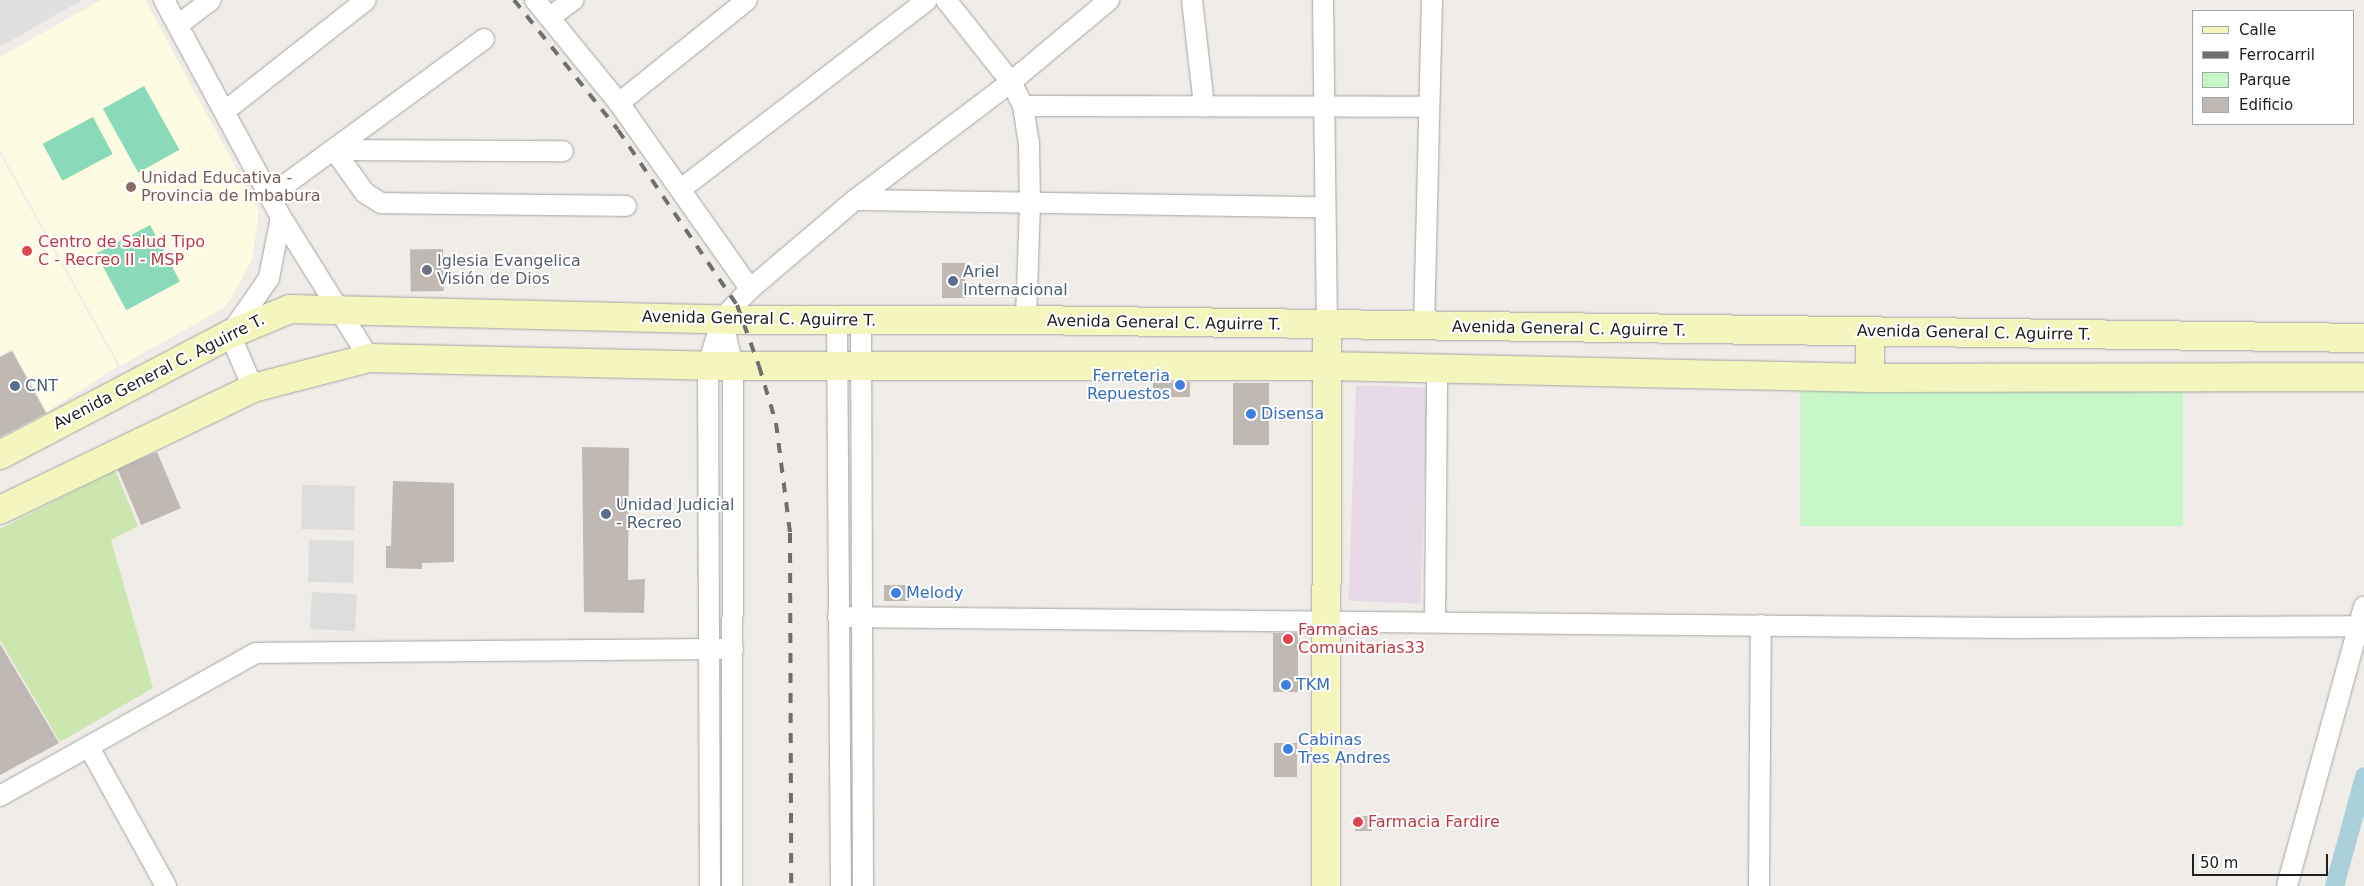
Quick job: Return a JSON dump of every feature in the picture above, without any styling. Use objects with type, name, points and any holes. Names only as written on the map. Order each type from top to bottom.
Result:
[{"type":"street","points":[[164,0],[271,195],[281,217],[369,358]]},
{"type":"street","points":[[178,25],[211,0]]},
{"type":"street","points":[[225,111],[366,0]]},
{"type":"street","points":[[535,0],[619,103],[681,188],[750,289]]},
{"type":"street","points":[[550,17],[573,0]]},
{"type":"street","points":[[619,103],[747,0]]},
{"type":"street","points":[[681,188],[927,0]]},
{"type":"street","points":[[946,0],[1011,82],[1023,106],[1029,143],[1030,204],[1026,320]]},
{"type":"street","points":[[710,886],[709,649],[722,319],[750,289],[855,200],[1011,82],[1108,0]]},
{"type":"street","points":[[1192,0],[1204,106]]},
{"type":"street","points":[[1323,0],[1323,207],[1328,366],[1326,886]]},
{"type":"street","points":[[1424,327],[1432,0]]},
{"type":"street","points":[[271,195],[484,39]]},
{"type":"street","points":[[1023,106],[1324,105],[1429,107]]},
{"type":"street","points":[[334,150],[563,151]]},
{"type":"street","points":[[334,150],[365,193],[381,203],[626,206]]},
{"type":"street","points":[[855,200],[1323,207]]},
{"type":"street","points":[[253,388],[230,334],[269,278],[281,217]]},
{"type":"street","name":"Avenida General C. Aguirre T.","points":[[0,455],[230,334],[290,309],[341,312],[849,321],[1026,320],[1327,326],[2364,338]]},
{"type":"street","points":[[849,321],[862,617],[863,886]]},
{"type":"street","points":[[1870,332],[1870,378]]},
{"type":"street","points":[[0,510],[253,388],[369,358],[721,365],[1328,366],[1870,378],[2364,377]]},
{"type":"street","points":[[721,365],[733,649],[732,886]]},
{"type":"street","points":[[840,886],[838,617],[850,365]]},
{"type":"street","points":[[1435,621],[1437,369]]},
{"type":"street","points":[[2287,886],[2364,606]]},
{"type":"street","points":[[838,617],[1327,619],[2016,628],[2358,626]]},
{"type":"street","points":[[1759,886],[1761,625]]},
{"type":"street","points":[[0,796],[256,653],[733,649]]},
{"type":"street","points":[[89,747],[166,886]]},
{"type":"shaded area","points":[[0,0],[82,0],[0,47]]},
{"type":"shaded area","name":"Unidad Educativa - Provincia de Imbabura","points":[[101,0],[145,0],[259,211],[252,259],[231,299],[222,309],[120,366],[0,150],[0,57]]},
{"type":"shaded area","name":"Centro de Salud Tipo C - Recreo II - MSP","points":[[0,154],[118,366],[47,412],[12,349],[0,355]]},
{"type":"shaded area","points":[[1356,385],[1428,388],[1420,603],[1348,601]]},
{"type":"shaded area","points":[[302,485],[355,486],[354,530],[301,529]]},
{"type":"shaded area","points":[[309,540],[354,541],[353,583],[308,582]]},
{"type":"shaded area","points":[[312,592],[357,594],[355,631],[310,629]]},
{"type":"green space","points":[[144,86],[179,150],[138,173],[103,109]]},
{"type":"green space","points":[[93,117],[113,154],[62,181],[43,144]]},
{"type":"green space","points":[[150,225],[180,282],[126,310],[96,254]]},
{"type":"green space","points":[[1800,390],[2183,390],[2183,526],[1800,526]]},
{"type":"green space","points":[[115,470],[138,526],[111,540],[153,688],[60,742],[0,640],[0,529]]},
{"type":"building","name":"Iglesia Evangelica Visión de Dios","points":[[443,249],[444,291],[411,292],[410,250]]},
{"type":"building","name":"Ariel Internacional","points":[[942,263],[965,263],[965,298],[942,298]]},
{"type":"building","name":"CNT","points":[[12,351],[46,413],[0,437],[0,357]]},
{"type":"building","points":[[1153,382],[1190,382],[1190,397],[1153,397]]},
{"type":"building","name":"Disensa","points":[[1233,383],[1269,383],[1269,445],[1233,445]]},
{"type":"building","name":"Unidad Judicial - Recreo","points":[[582,447],[629,448],[628,580],[645,579],[644,613],[584,612]]},
{"type":"building","points":[[157,452],[181,508],[141,525],[117,469]]},
{"type":"building","points":[[393,481],[454,483],[454,562],[422,563],[422,569],[386,568],[386,546],[391,546]]},
{"type":"building","name":"Melody","points":[[884,585],[908,585],[908,601],[884,601]]},
{"type":"building","points":[[1273,633],[1298,633],[1298,692],[1273,692]]},
{"type":"building","points":[[0,644],[59,743],[0,775]]},
{"type":"building","points":[[1274,743],[1297,743],[1297,777],[1274,777]]},
{"type":"building","points":[[1355,816],[1372,816],[1372,831],[1355,831]]},
{"type":"waterway","points":[[2334,886],[2364,776]]},
{"type":"railway","points":[[514,0],[618,130],[737,305],[759,366],[776,423],[790,533],[791,886]]},
{"type":"place","name":"Unidad Educativa - Provincia de Imbabura","points":[[131,187]]},
{"type":"place","name":"Centro de Salud Tipo C - Recreo II - MSP","points":[[27,251]]},
{"type":"place","name":"Iglesia Evangelica Visión de Dios","points":[[427,270]]},
{"type":"place","name":"Ariel Internacional","points":[[953,281]]},
{"type":"place","name":"Ferreteria Repuestos","points":[[1180,385]]},
{"type":"place","name":"CNT","points":[[15,386]]},
{"type":"place","name":"Disensa","points":[[1251,414]]},
{"type":"place","name":"Unidad Judicial - Recreo","points":[[606,514]]},
{"type":"place","name":"Melody","points":[[896,593]]},
{"type":"place","name":"Farmacias Comunitarias33","points":[[1288,639]]},
{"type":"place","name":"TKM","points":[[1286,685]]},
{"type":"place","name":"Cabinas Tres Andres","points":[[1288,749]]},
{"type":"place","name":"Farmacia Fardire","points":[[1358,822]]}]
